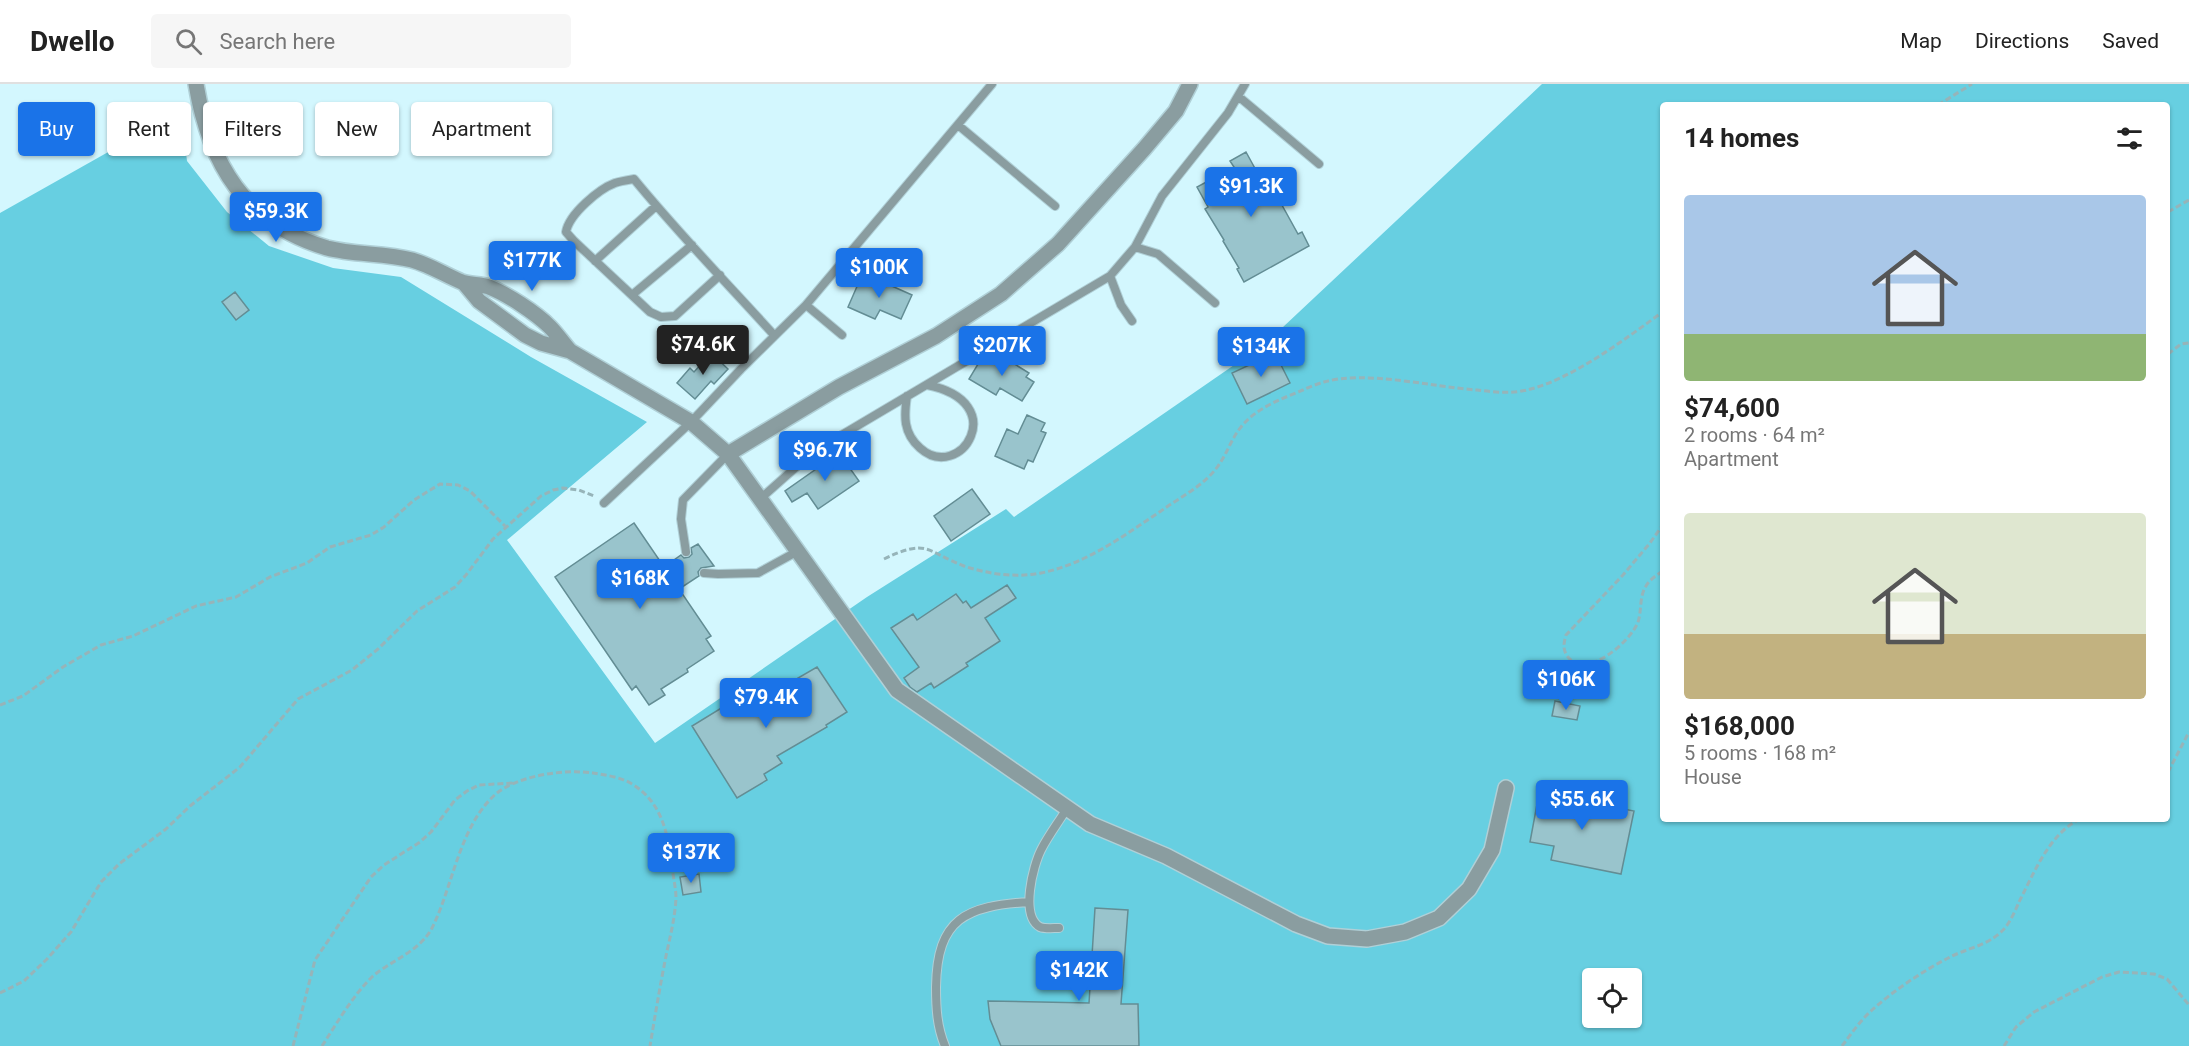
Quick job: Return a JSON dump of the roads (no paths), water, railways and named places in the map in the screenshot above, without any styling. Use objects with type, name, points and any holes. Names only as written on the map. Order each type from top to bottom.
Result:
[{"type":"street","points":[[196,84],[201,111],[218,160],[247,201],[270,220],[291,233],[327,248],[413,260],[464,283],[489,288],[521,305],[549,326],[570,351]]},
{"type":"street","points":[[728,454],[840,387],[936,336],[1001,294],[1058,244],[1136,158],[1176,111],[1190,84]]},
{"type":"street","points":[[464,283],[479,301],[525,335],[541,343],[570,351],[691,422],[728,454],[897,690],[1036,785],[1066,810],[1090,824],[1166,856],[1296,924],[1328,936],[1367,939],[1405,932],[1439,918],[1469,889],[1492,850],[1506,788]]},
{"type":"lane","points":[[604,503],[691,422],[806,305],[992,84]]},
{"type":"lane","points":[[760,499],[813,453],[1110,276],[1135,247],[1162,196],[1228,113],[1245,84]]},
{"type":"lane","points":[[1238,96],[1319,164]]},
{"type":"lane","points":[[958,125],[1055,207]]},
{"type":"lane","points":[[720,275],[675,316],[661,317],[650,312],[595,261],[566,232],[567,224],[588,200],[614,183],[634,179],[774,335]]},
{"type":"lane","points":[[595,261],[656,206]]},
{"type":"lane","points":[[632,295],[692,244]]},
{"type":"lane","points":[[1135,247],[1158,254],[1215,303]]},
{"type":"lane","points":[[1110,276],[1121,306],[1132,321]]},
{"type":"lane","points":[[806,305],[842,335]]},
{"type":"lane","points":[[907,396],[905,424],[909,436],[917,445],[933,456],[952,455],[960,451],[971,436],[974,427],[969,408],[954,393],[927,385]]},
{"type":"lane","points":[[686,552],[681,519],[683,500],[728,454]]},
{"type":"lane","points":[[704,573],[758,573],[798,552]]},
{"type":"lane","points":[[1059,928],[1042,928],[1036,923],[1031,916],[1029,902],[1041,850],[1066,810]]},
{"type":"lane","points":[[945,1046],[938,1030],[936,977],[939,952],[947,932],[965,916],[994,904],[1029,902]]}]
